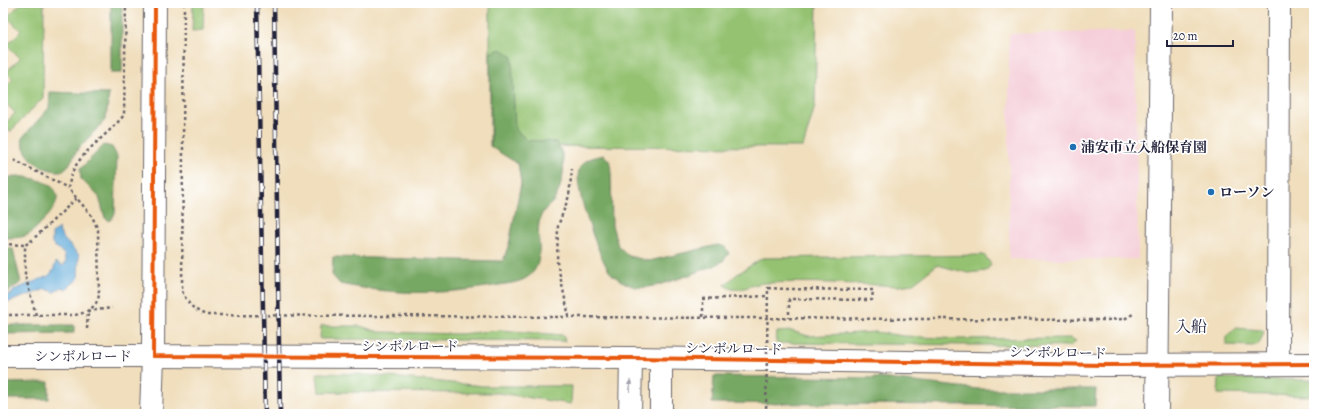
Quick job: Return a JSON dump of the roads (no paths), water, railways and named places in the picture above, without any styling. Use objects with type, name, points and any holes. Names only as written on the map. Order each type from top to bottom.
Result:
[{"type":"street","points":[[151,414],[153,356],[155,3]]},
{"type":"street","points":[[1157,414],[1161,3]]},
{"type":"street","points":[[1278,3],[1278,364]]},
{"type":"street","name":"シンボルロード","points":[[3,356],[631,358],[1158,364],[1314,364]]},
{"type":"street","points":[[630,414],[631,358]]},
{"type":"street","points":[[661,359],[661,414]]},
{"type":"water","points":[[58,228],[62,237],[79,255],[78,279],[66,289],[62,287],[54,292],[46,289],[3,304],[3,296],[12,294],[14,290],[48,276],[53,271],[56,262],[63,266],[66,262],[64,254],[52,244],[52,234]]},
{"type":"railway","points":[[257,3],[265,414]]},
{"type":"railway","points":[[274,3],[280,414]]},
{"type":"place","name":"浦安市立入船保育園","points":[[1073,147]]},
{"type":"place","name":"ローソン","points":[[1211,192]]},
{"type":"district","name":"入船","points":[[1191,327]]}]
